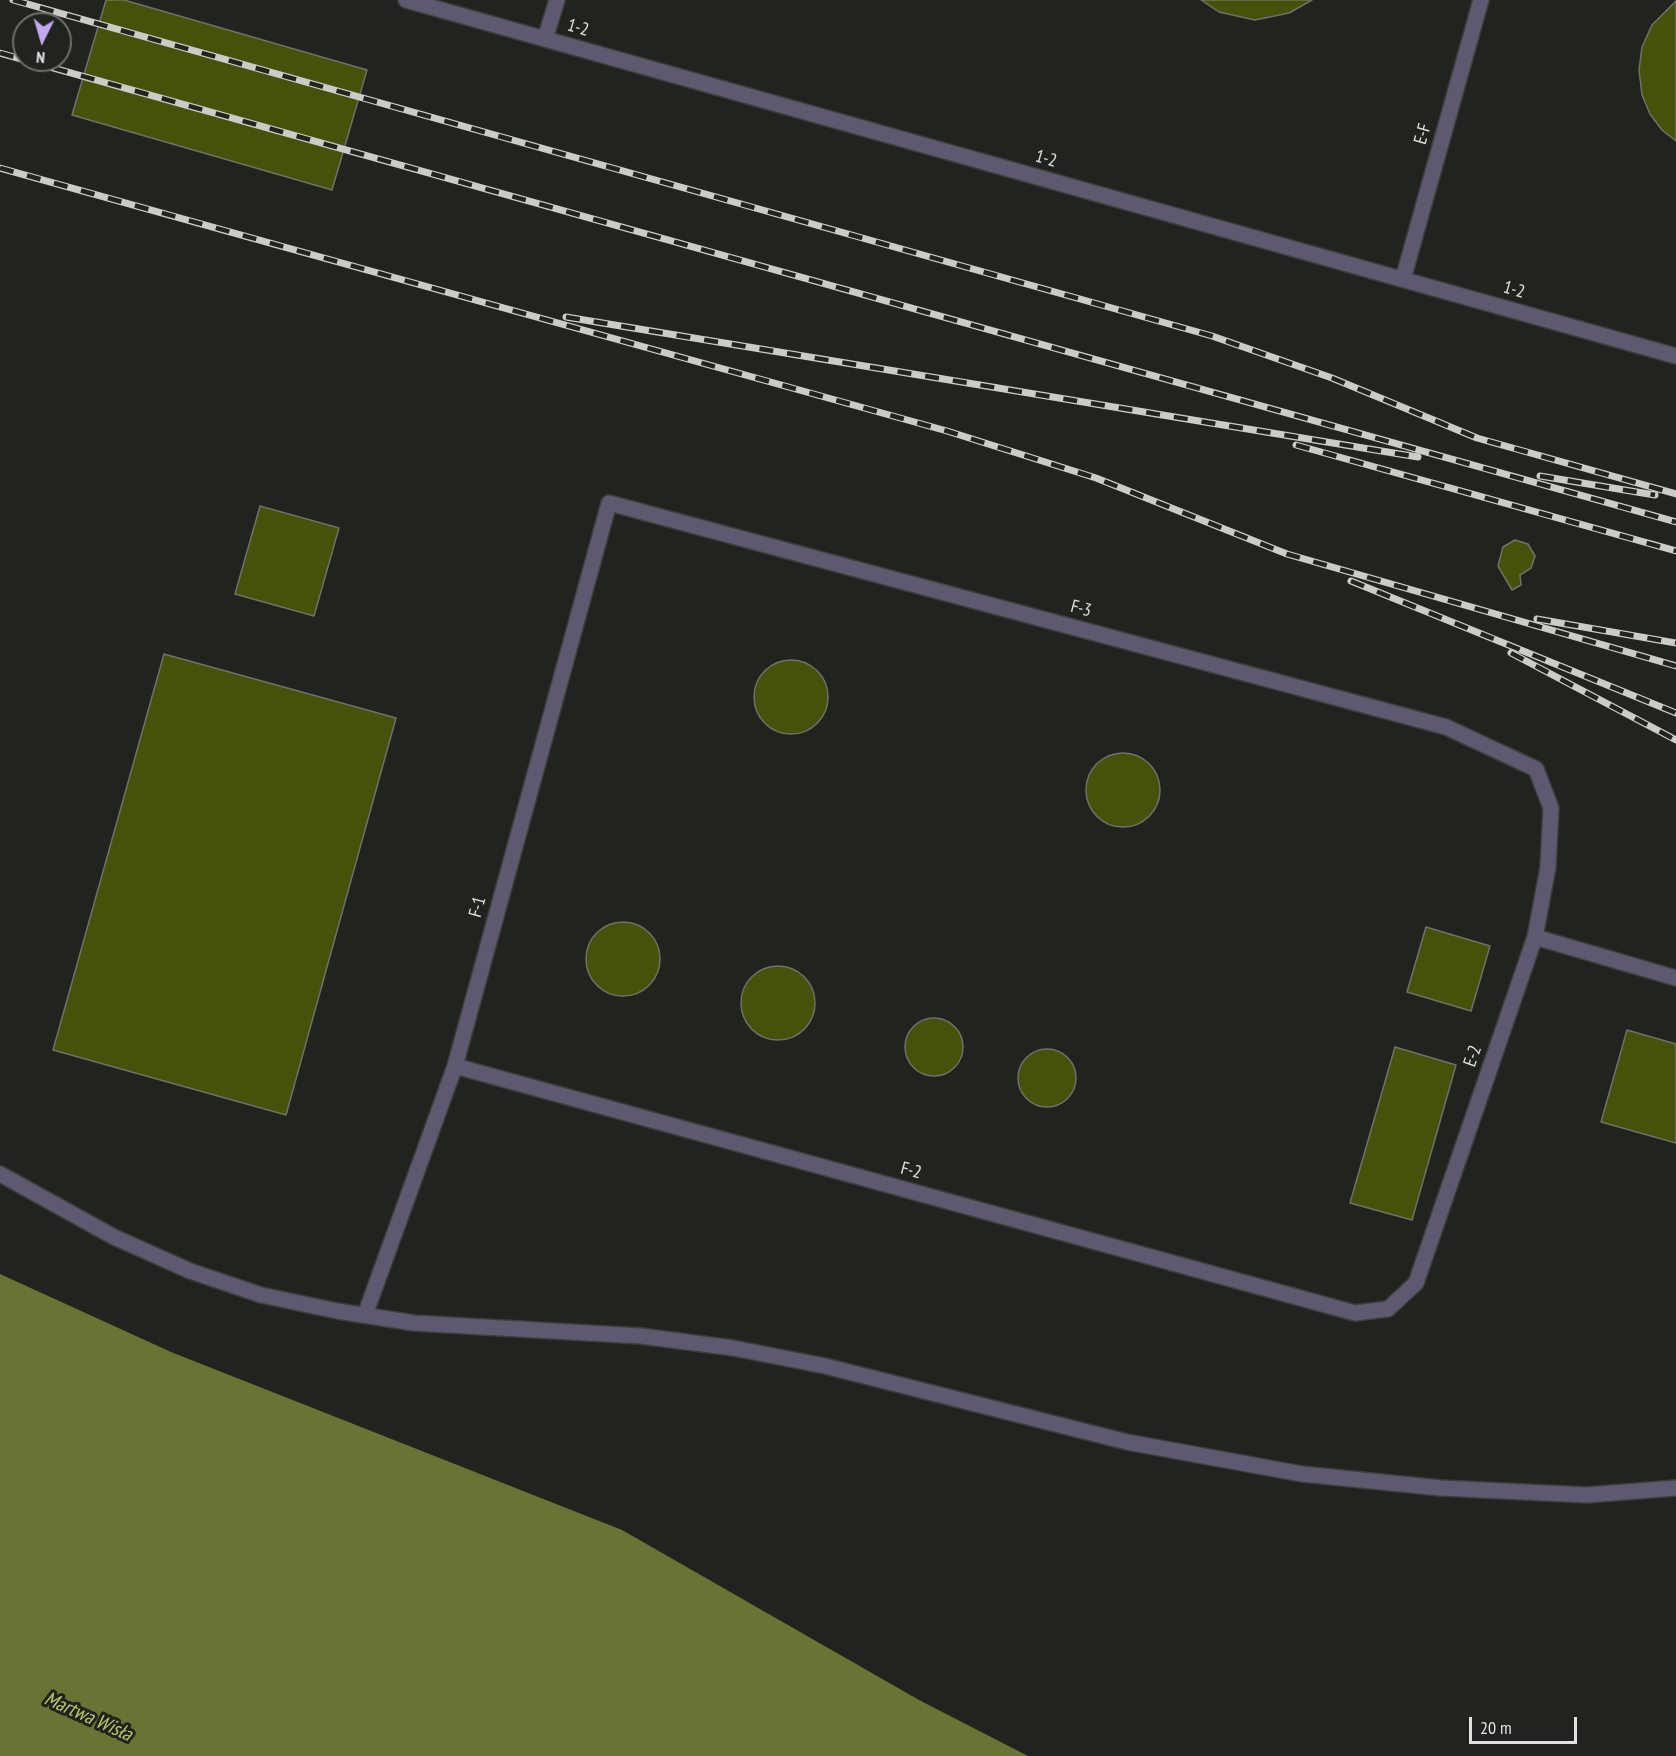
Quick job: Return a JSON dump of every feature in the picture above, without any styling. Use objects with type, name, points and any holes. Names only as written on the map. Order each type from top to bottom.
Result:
[{"type":"lane","name":"1-2","points":[[406,0],[1676,356]]},
{"type":"lane","points":[[545,39],[557,0]]},
{"type":"lane","name":"E-F","points":[[1403,279],[1481,0]]},
{"type":"lane","name":"F-3","points":[[609,503],[1446,727],[1536,770]]},
{"type":"lane","name":"F-1","points":[[365,1315],[455,1066],[609,503]]},
{"type":"lane","name":"E-2","points":[[1355,1313],[1388,1309],[1416,1283],[1535,937],[1548,867],[1551,808],[1536,770]]},
{"type":"lane","points":[[1535,937],[1676,978]]},
{"type":"lane","name":"F-2","points":[[455,1066],[1355,1313]]},
{"type":"lane","points":[[0,1174],[114,1237],[190,1271],[261,1295],[365,1315],[414,1323],[641,1336],[733,1348],[836,1369],[1127,1442],[1302,1474],[1441,1488],[1587,1495],[1676,1488]]},
{"type":"water","name":"Martwa Wisła","points":[[0,1274],[171,1352],[622,1530],[919,1700],[1028,1756],[0,1756]]},
{"type":"building","points":[[106,0],[124,0],[367,70],[332,190],[72,115]]},
{"type":"building","points":[[1201,0],[1312,0],[1289,13],[1255,20],[1219,12]]},
{"type":"building","points":[[1676,1],[1676,141],[1662,130],[1650,114],[1642,95],[1639,70],[1642,47],[1652,25]]},
{"type":"building","points":[[260,506],[339,528],[314,616],[235,594]]},
{"type":"building","points":[[1515,540],[1528,544],[1535,556],[1531,568],[1520,575],[1521,585],[1512,590],[1498,566],[1503,547]]},
{"type":"building","points":[[164,654],[396,718],[286,1115],[53,1050]]},
{"type":"building","points":[[784,660],[798,660],[812,666],[822,676],[828,690],[826,711],[812,728],[798,734],[784,734],[770,728],[760,718],[754,704],[754,690],[760,676],[770,666]]},
{"type":"building","points":[[1116,753],[1130,753],[1144,759],[1154,769],[1160,783],[1158,804],[1144,821],[1130,827],[1116,827],[1102,821],[1092,811],[1086,797],[1086,783],[1092,769],[1102,759]]},
{"type":"building","points":[[616,922],[630,922],[644,928],[654,938],[660,952],[660,966],[654,980],[644,990],[630,996],[616,996],[602,990],[592,980],[586,966],[586,952],[592,938],[602,928]]},
{"type":"building","points":[[1426,927],[1490,946],[1471,1011],[1407,992]]},
{"type":"building","points":[[771,966],[785,966],[799,972],[809,982],[815,996],[815,1010],[809,1024],[799,1034],[785,1040],[771,1040],[757,1034],[747,1024],[741,1010],[741,996],[747,982],[757,972]]},
{"type":"building","points":[[934,1018],[950,1023],[958,1031],[963,1047],[958,1063],[950,1071],[934,1076],[918,1071],[910,1063],[905,1047],[910,1031],[918,1023]]},
{"type":"building","points":[[1627,1030],[1676,1044],[1676,1143],[1601,1122]]},
{"type":"building","points":[[1395,1047],[1456,1065],[1412,1220],[1350,1203]]},
{"type":"building","points":[[1047,1049],[1063,1054],[1071,1062],[1076,1078],[1071,1094],[1063,1102],[1047,1107],[1031,1102],[1023,1094],[1018,1078],[1023,1062],[1031,1054]]},
{"type":"railway","points":[[13,0],[1212,336],[1332,378],[1477,438],[1676,494]]},
{"type":"railway","points":[[0,53],[1676,522]]},
{"type":"railway","points":[[0,168],[947,431],[1096,478],[1287,554],[1676,666]]},
{"type":"railway","points":[[566,317],[1418,457]]},
{"type":"railway","points":[[1296,445],[1676,551]]},
{"type":"railway","points":[[1540,476],[1655,495]]},
{"type":"railway","points":[[1351,581],[1676,713]]},
{"type":"railway","points":[[1537,619],[1676,643]]},
{"type":"railway","points":[[1511,653],[1676,740]]}]
